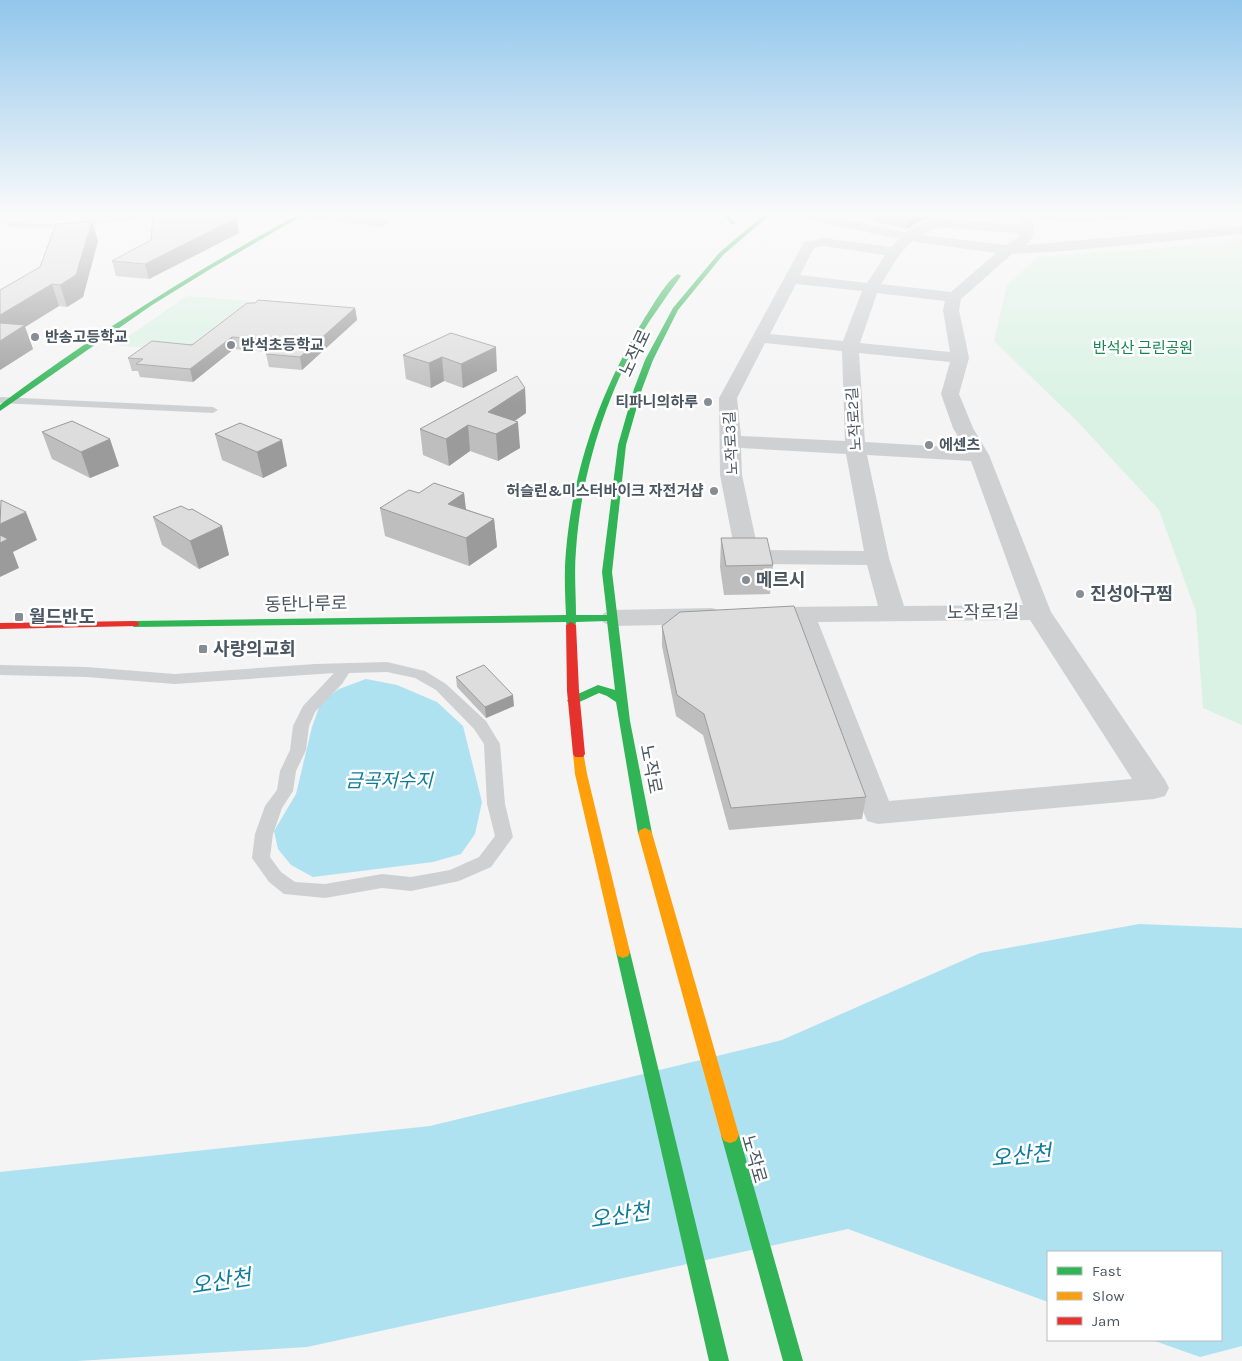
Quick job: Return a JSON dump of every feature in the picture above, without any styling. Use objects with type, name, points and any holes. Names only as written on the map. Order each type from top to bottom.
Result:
[{"type":"street","points":[[0,409],[5,401],[187,278]]},
{"type":"street","name":"노작로","points":[[677,278],[635,339],[595,428],[583,474],[571,618],[573,701],[581,774],[720,1361]]},
{"type":"street","name":"노작로","points":[[700,278],[675,309],[649,360],[638,389],[622,445],[607,572],[622,700],[645,832],[793,1361]]},
{"type":"street","name":"노작로2길","points":[[878,278],[871,288],[850,346],[855,448],[877,558],[893,613]]},
{"type":"street","points":[[792,279],[954,297],[976,278]]},
{"type":"street","name":"노작로3길","points":[[792,279],[728,398],[731,475],[748,557],[877,558]]},
{"type":"street","name":"노작로1길","points":[[764,615],[1038,612],[979,455],[964,428],[950,394],[960,358],[951,310],[954,297]]},
{"type":"street","points":[[761,338],[960,358]]},
{"type":"street","points":[[731,441],[979,455]]},
{"type":"street","points":[[597,548],[610,541]]},
{"type":"street","points":[[802,615],[878,813],[1154,788],[1038,612]]},
{"type":"street","points":[[613,618],[735,616]]},
{"type":"street","name":"동탄나루로","points":[[0,626],[613,618]]},
{"type":"street","points":[[573,701],[598,689],[611,693],[622,700]]},
{"type":"lane","points":[[5,401],[213,410]]},
{"type":"lane","points":[[0,670],[86,672],[175,679],[344,669],[387,667],[420,674],[441,686],[480,725],[492,744],[496,804],[504,837],[485,862],[452,876],[411,884],[382,881],[325,891],[291,890],[275,877],[261,858],[264,834],[274,806],[285,791],[288,771],[298,750],[301,726],[308,710],[337,681],[344,669]]},
{"type":"green space","name":"반석산 근린공원","points":[[1015,278],[1242,278],[1242,725],[1203,708],[1196,612],[1159,510],[1077,421],[994,341],[1007,285]]},
{"type":"green space","points":[[187,296],[248,301],[183,351],[116,345]]},
{"type":"water","name":"금곡저수지","points":[[366,679],[397,685],[437,702],[463,726],[482,802],[475,834],[461,854],[433,862],[313,877],[291,865],[278,849],[274,831],[296,794],[312,727],[321,702],[339,689]]},
{"type":"water","name":"오산천","points":[[1139,924],[1242,928],[1242,1346],[1200,1357],[1155,1341],[1222,1341],[1222,1251],[1047,1251],[1047,1302],[848,1229],[307,1347],[77,1361],[0,1361],[0,1172],[430,1126],[782,1040],[980,953]]},
{"type":"building","points":[[22,278],[72,278],[60,285],[52,284],[0,315],[0,290]]},
{"type":"building","points":[[258,300],[355,308],[300,357],[266,354],[282,341],[232,337],[190,369],[136,364],[143,359],[128,358],[152,341],[192,345],[247,303],[255,303]]},
{"type":"building","points":[[0,323],[25,325],[0,341]]},
{"type":"building","points":[[451,333],[496,347],[461,364],[442,357],[429,363],[403,355]]},
{"type":"building","points":[[517,376],[525,388],[488,412],[518,422],[496,434],[468,425],[446,439],[420,429]]},
{"type":"building","points":[[72,421],[110,439],[81,452],[42,432]]},
{"type":"building","points":[[240,423],[282,440],[257,452],[215,434]]},
{"type":"building","points":[[434,483],[464,493],[448,504],[494,519],[466,538],[380,508],[409,490],[419,493]]},
{"type":"building","points":[[1,500],[26,512],[0,524]]},
{"type":"building","points":[[181,506],[189,510],[192,509],[222,526],[190,541],[153,517]]},
{"type":"building","points":[[0,535],[8,539],[0,543]]},
{"type":"building","points":[[721,538],[767,538],[773,565],[726,566]]},
{"type":"building","points":[[794,606],[866,797],[731,808],[704,714],[677,695],[662,626],[680,612]]},
{"type":"building","points":[[484,665],[513,695],[485,707],[456,677]]},
{"type":"traffic: fast","points":[[0,409],[91,343],[192,278]]},
{"type":"traffic: fast","points":[[571,625],[570,577],[575,513],[592,440],[619,370],[656,305],[677,278]]},
{"type":"traffic: fast","points":[[645,833],[624,721],[607,572],[622,445],[638,389],[649,360],[675,309],[701,278]]},
{"type":"traffic: fast","points":[[134,624],[613,618]]},
{"type":"traffic: fast","points":[[573,701],[598,689],[611,693],[621,700]]},
{"type":"traffic: fast","points":[[623,952],[719,1361]]},
{"type":"traffic: fast","points":[[730,1135],[793,1361]]},
{"type":"traffic: slow","points":[[579,754],[581,774],[623,952]]},
{"type":"traffic: slow","points":[[645,833],[730,1135]]},
{"type":"traffic: jam","points":[[0,626],[134,624]]},
{"type":"traffic: jam","points":[[571,625],[573,691],[579,754]]},
{"type":"place","name":"반송고등학교","points":[[35,337]]},
{"type":"place","name":"반석초등학교","points":[[231,345]]},
{"type":"place","name":"티파니의하루","points":[[708,402]]},
{"type":"place","name":"에센츠","points":[[929,445]]},
{"type":"place","name":"허슬린&미스터바이크 자전거샵","points":[[714,491]]},
{"type":"place","name":"메르시","points":[[746,580]]},
{"type":"place","name":"진성아구찜","points":[[1080,594]]},
{"type":"place","name":"월드반도","points":[[19,617]]},
{"type":"place","name":"사랑의교회","points":[[203,649]]}]
